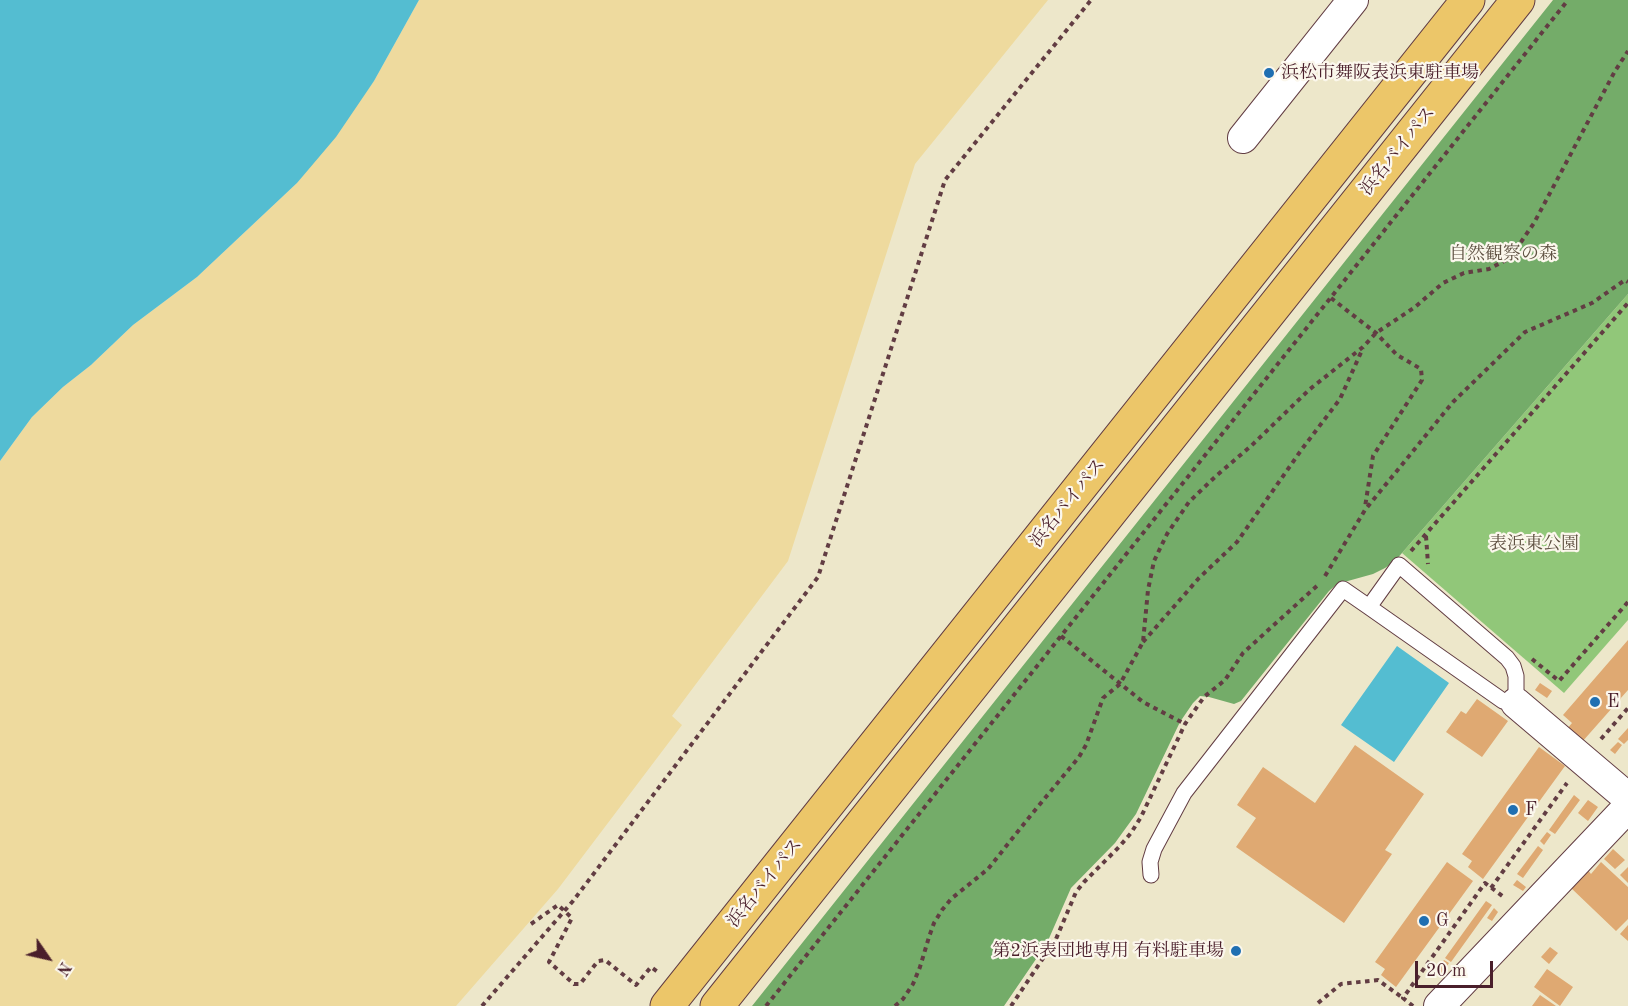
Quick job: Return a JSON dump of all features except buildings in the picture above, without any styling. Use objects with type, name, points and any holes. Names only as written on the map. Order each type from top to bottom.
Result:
[{"type":"highway","name":"浜名バイパス","points":[[667,1006],[1468,0]]},
{"type":"highway","name":"浜名バイパス","points":[[717,1006],[1518,0]]},
{"type":"street","points":[[1242,138],[1353,0]]},
{"type":"street","points":[[1439,1006],[1627,807],[1583,760],[1516,703]]},
{"type":"lane","points":[[1151,875],[1150,862],[1154,849],[1189,785],[1343,589],[1503,701],[1516,703],[1516,676],[1507,658],[1398,566],[1369,607]]},
{"type":"path","points":[[482,1006],[565,911],[818,577],[945,180],[1091,0]]},
{"type":"path","points":[[766,1006],[1568,0]]},
{"type":"path","points":[[1143,642],[1148,590],[1154,561],[1167,534],[1190,502],[1310,389],[1364,347],[1376,333],[1415,307],[1443,283],[1464,273],[1489,269],[1506,260],[1534,223],[1615,71],[1628,51]]},
{"type":"path","points":[[1331,298],[1376,333],[1396,355],[1421,369],[1422,380],[1373,456],[1365,510]]},
{"type":"path","points":[[1398,566],[1628,303]]},
{"type":"path","points":[[895,1006],[913,984],[928,937],[942,910],[951,899],[988,869],[1070,769],[1086,745],[1103,699],[1120,684],[1143,642],[1199,578],[1237,542],[1340,399],[1364,347]]},
{"type":"path","points":[[1426,534],[1428,568]]},
{"type":"path","points":[[1524,651],[1559,681],[1628,602]]},
{"type":"path","points":[[1061,636],[1143,702],[1185,724]]},
{"type":"path","points":[[1491,888],[1583,760],[1628,708]]},
{"type":"path","points":[[1403,998],[1485,884],[1513,903],[1525,915]]},
{"type":"path","points":[[531,924],[558,904],[572,918],[549,962],[574,984],[580,984],[598,961],[605,960],[636,985],[651,967]]},
{"type":"path","points":[[1318,1003],[1341,984],[1378,980],[1413,1006]]},
{"type":"green space","name":"自然観察の森","points":[[1553,0],[1628,0],[1628,294],[1395,561],[1373,574],[1337,584],[1329,591],[1241,701],[1234,704],[1200,696],[1193,703],[1180,722],[1136,814],[1115,843],[1071,888],[1047,943],[1004,1006],[752,1006]]},
{"type":"green space","name":"表浜東公園","points":[[1628,294],[1628,620],[1564,693],[1402,553]]},
{"type":"sand","points":[[419,0],[1048,0],[915,164],[788,561],[672,716],[682,725],[558,889],[456,1006],[0,1006],[0,461],[32,417],[63,387],[91,365],[133,325],[197,277],[297,183],[374,81]]},
{"type":"water","points":[[0,0],[419,0],[374,81],[336,137],[297,183],[197,277],[133,325],[91,365],[63,387],[32,417],[0,461]]},
{"type":"water","points":[[1397,646],[1449,683],[1394,762],[1341,725]]},
{"type":"place","name":"浜松市舞阪表浜東駐車場","points":[[1269,73]]},
{"type":"place","name":"E","points":[[1595,702]]},
{"type":"place","name":"F","points":[[1513,810]]},
{"type":"place","name":"G","points":[[1424,921]]},
{"type":"place","name":"第2浜表団地専用 有料駐車場","points":[[1236,951]]}]
